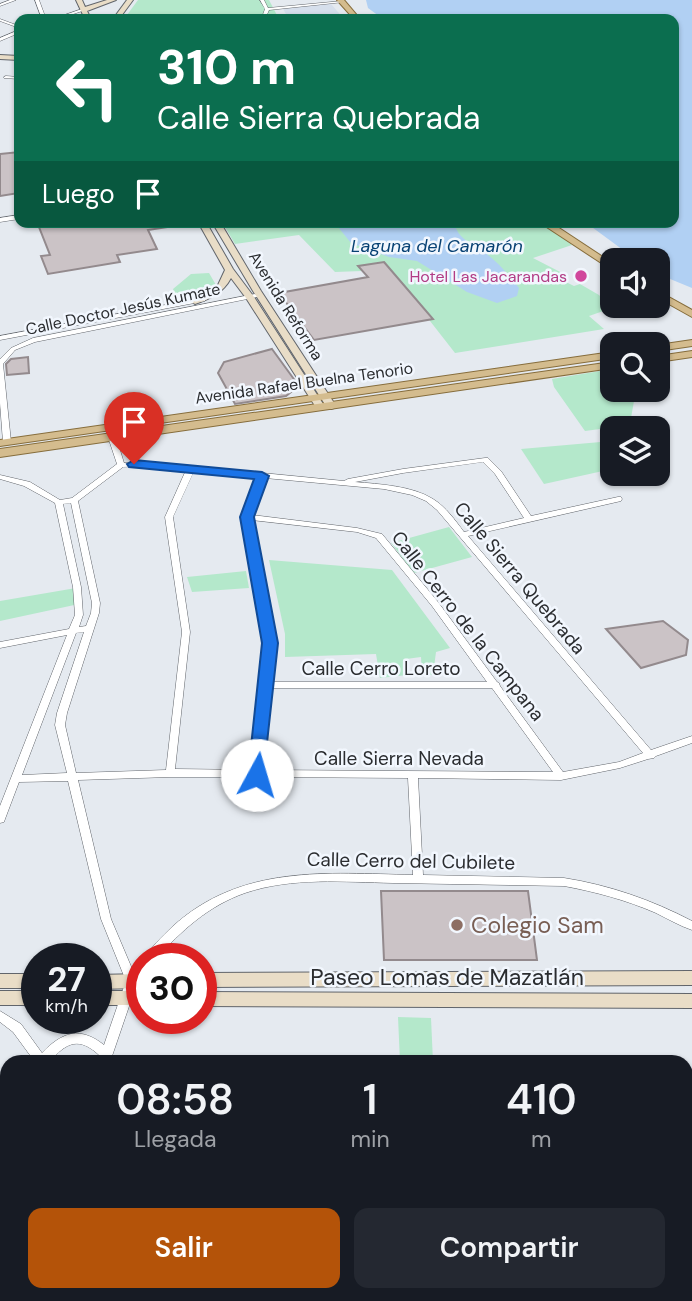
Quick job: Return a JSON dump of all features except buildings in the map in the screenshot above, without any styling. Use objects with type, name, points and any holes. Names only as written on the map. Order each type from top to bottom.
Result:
[{"type":"main road","points":[[79,0],[85,14]]},
{"type":"main road","points":[[83,10],[91,3],[113,0]]},
{"type":"main road","points":[[338,1],[352,14]]},
{"type":"main road","name":"Avenida Reforma","points":[[205,228],[229,270],[253,294]]},
{"type":"main road","name":"Avenida Reforma","points":[[219,228],[253,294],[323,402]]},
{"type":"main road","points":[[552,228],[600,259]]},
{"type":"main road","points":[[561,228],[600,253]]},
{"type":"main road","points":[[195,301],[222,288],[229,270]]},
{"type":"main road","points":[[670,293],[692,305]]},
{"type":"main road","points":[[670,301],[692,314]]},
{"type":"main road","points":[[670,346],[692,343]]},
{"type":"main road","points":[[671,356],[692,354]]},
{"type":"main road","points":[[671,356],[692,359]]},
{"type":"main road","name":"Avenida Rafael Buelna Tenorio","points":[[0,453],[112,438],[600,357]]},
{"type":"main road","name":"Avenida Rafael Buelna Tenorio","points":[[3,443],[600,367]]},
{"type":"main road","name":"Paseo Lomas de Mazatlán","points":[[217,980],[692,978]]},
{"type":"main road","points":[[0,981],[21,981]]},
{"type":"main road","points":[[0,998],[21,998]]},
{"type":"street","points":[[0,5],[14,0]]},
{"type":"street","points":[[262,0],[267,9],[265,14]]},
{"type":"street","points":[[267,9],[338,1]]},
{"type":"street","points":[[71,14],[83,10]]},
{"type":"street","points":[[6,78],[14,78]]},
{"type":"street","name":"Calle Doctor Jesús Kumate","points":[[0,338],[195,301],[253,294]]},
{"type":"street","name":"Calle Doctor Jesús Kumate","points":[[3,443],[1,360],[18,346],[75,331],[253,294]]},
{"type":"street","points":[[71,324],[75,331]]},
{"type":"street","points":[[0,477],[27,484],[59,502],[74,500],[121,465],[112,438]]},
{"type":"street","points":[[342,483],[403,471],[485,460],[498,473],[529,519]]},
{"type":"street","name":"Calle Sierra Quebrada","points":[[121,465],[191,468],[342,483],[400,490],[429,499],[465,534],[650,756]]},
{"type":"street","points":[[170,773],[186,632],[169,517],[191,468]]},
{"type":"street","points":[[400,490],[403,471]]},
{"type":"street","points":[[257,775],[270,643],[247,517],[262,476]]},
{"type":"street","points":[[465,534],[618,499]]},
{"type":"street","points":[[74,500],[96,603],[62,713],[62,735],[106,919],[126,955]]},
{"type":"street","points":[[0,819],[73,631],[80,605],[59,502]]},
{"type":"street","name":"Calle Cerro de la Campana","points":[[247,517],[356,530],[379,536],[496,685],[561,776]]},
{"type":"street","points":[[0,645],[90,628]]},
{"type":"street","name":"Calle Cerro Loreto","points":[[266,685],[496,685]]},
{"type":"street","name":"Calle Sierra Nevada","points":[[17,779],[170,773],[561,776],[594,772],[650,756],[692,739]]},
{"type":"street","points":[[413,776],[418,878]]},
{"type":"street","name":"Calle Cerro del Cubilete","points":[[164,943],[189,917],[213,900],[238,889],[295,878],[538,880],[588,886],[692,926]]},
{"type":"street","name":"Paseo Lomas de Mazatlán","points":[[217,999],[692,1001]]},
{"type":"street","points":[[108,1055],[126,1015]]},
{"type":"street","points":[[0,1016],[17,1028],[37,1055]]},
{"type":"street","points":[[49,1055],[62,1041],[73,1038],[94,1042],[103,1055]]},
{"type":"shaded area","points":[[331,4],[340,14],[286,14],[283,9]]},
{"type":"green space","points":[[138,0],[269,0],[276,14],[128,14]]},
{"type":"green space","points":[[226,228],[549,228],[572,245],[533,258],[566,275],[560,279],[574,286],[580,284],[600,296],[600,312],[589,316],[604,329],[455,353],[384,262],[359,266],[362,271],[335,272],[299,235],[235,244]]},
{"type":"green space","points":[[209,273],[216,285],[201,295],[172,300],[176,298],[173,289],[191,274]]},
{"type":"green space","points":[[600,371],[600,402],[634,402],[631,416],[600,416],[600,429],[585,431],[554,387],[552,379]]},
{"type":"green space","points":[[600,442],[600,472],[544,484],[521,449]]},
{"type":"green space","points":[[449,527],[472,557],[414,573],[391,543]]},
{"type":"green space","points":[[269,560],[392,570],[450,648],[436,652],[433,675],[422,675],[421,657],[406,659],[407,675],[380,678],[376,654],[285,657],[285,634]]},
{"type":"green space","points":[[246,571],[249,588],[192,592],[187,577]]},
{"type":"green space","points":[[76,588],[79,604],[0,621],[0,601]]},
{"type":"green space","points":[[398,1017],[431,1018],[433,1055],[400,1055]]},
{"type":"water","points":[[366,0],[692,0],[692,288],[670,279],[670,248],[620,248],[593,228],[679,228],[679,14],[376,14],[368,8]]},
{"type":"water","name":"Laguna del Camarón","points":[[339,228],[456,228],[462,237],[499,264],[519,288],[517,296],[497,303],[467,292],[417,261],[389,257],[351,243]]},
{"type":"place","name":"Hotel Las Jacarandas","points":[[581,276]]},
{"type":"place","name":"Colegio Sam","points":[[457,925]]},
{"type":"route","points":[[134,464],[262,476],[247,517],[270,643],[257,775]]}]
